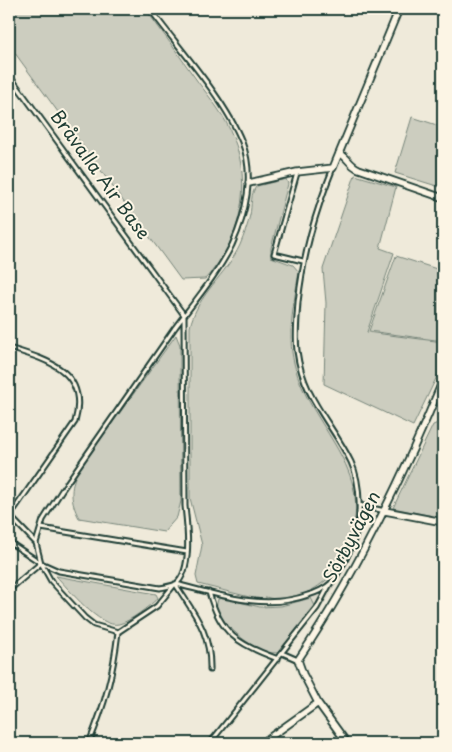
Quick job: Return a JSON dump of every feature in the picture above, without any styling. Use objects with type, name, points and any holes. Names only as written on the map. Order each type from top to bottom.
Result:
[{"type":"street","points":[[303,9],[319,9]]},
{"type":"street","points":[[249,183],[298,172],[332,168],[398,9]]},
{"type":"street","points":[[339,154],[346,157],[352,166],[443,198]]},
{"type":"street","name":"Sörbyvägen","points":[[298,660],[327,615],[385,511],[443,380]]},
{"type":"street","points":[[385,511],[443,522]]},
{"type":"street","points":[[298,660],[315,704],[347,743]]},
{"type":"street","points":[[262,743],[315,704]]},
{"type":"lane","points":[[36,543],[43,520],[62,490],[221,264],[232,245],[242,217],[249,183],[242,143],[218,100],[150,9]]},
{"type":"lane","name":"Bråvalla Air Base","points":[[9,74],[184,315]]},
{"type":"lane","points":[[210,743],[317,608],[347,558],[357,534],[359,505],[352,463],[323,419],[306,385],[297,352],[296,328],[303,261],[314,215],[332,168]]},
{"type":"lane","points":[[298,172],[274,254],[303,261]]},
{"type":"lane","points":[[9,348],[43,358],[60,367],[70,377],[76,390],[79,408],[75,422],[9,516],[36,543],[41,564],[51,582],[94,625],[118,632],[157,606],[176,584],[184,570],[188,536],[185,506],[184,315]]},
{"type":"lane","points":[[359,505],[385,511]]},
{"type":"lane","points":[[41,528],[187,552]]},
{"type":"lane","points":[[9,542],[41,564],[59,571],[160,588],[176,584],[256,602],[274,603],[315,593],[330,584]]},
{"type":"lane","points":[[9,590],[41,564]]},
{"type":"lane","points":[[176,584],[204,629],[210,651],[210,670]]},
{"type":"lane","points":[[209,592],[213,607],[229,633],[247,648],[278,659]]},
{"type":"lane","points":[[89,743],[106,700],[114,668],[118,632]]},
{"type":"lane","points":[[282,653],[298,660]]},
{"type":"shaded area","points":[[9,9],[146,10],[213,101],[230,129],[239,155],[242,193],[240,212],[235,230],[227,248],[205,279],[181,280],[9,45]]},
{"type":"shaded area","points":[[412,117],[443,127],[443,188],[395,173]]},
{"type":"shaded area","points":[[355,175],[396,187],[380,248],[394,253],[367,332],[443,342],[443,364],[413,426],[324,384],[326,303],[323,269]]},
{"type":"shaded area","points":[[286,179],[288,184],[271,248],[271,257],[293,265],[299,272],[291,329],[294,363],[302,386],[313,408],[338,449],[348,470],[354,492],[355,516],[345,553],[330,577],[305,594],[282,599],[266,597],[265,601],[198,584],[196,576],[202,545],[190,498],[190,327],[205,295],[240,245],[249,219],[252,195],[255,189],[257,186]]},
{"type":"shaded area","points":[[396,256],[443,271],[443,341],[369,331]]},
{"type":"shaded area","points":[[302,304],[300,348],[305,375],[319,404],[345,443],[354,461],[362,502],[361,528],[355,550],[329,597],[280,662],[270,663],[268,658],[272,654],[276,654],[313,599],[311,598],[311,590],[321,584],[339,564],[350,539],[355,515],[353,487],[305,395],[294,362],[291,336],[294,305]]},
{"type":"shaded area","points":[[176,335],[180,345],[181,501],[177,517],[164,532],[79,518],[72,495],[77,472]]},
{"type":"shaded area","points":[[443,421],[443,518],[393,508],[433,425]]},
{"type":"shaded area","points":[[56,576],[156,594],[158,598],[129,620],[119,624],[111,624],[85,607]]},
{"type":"shaded area","points":[[222,598],[260,607],[281,606],[311,598],[315,606],[280,652],[272,653],[253,646],[226,623],[216,608],[218,599]]}]
